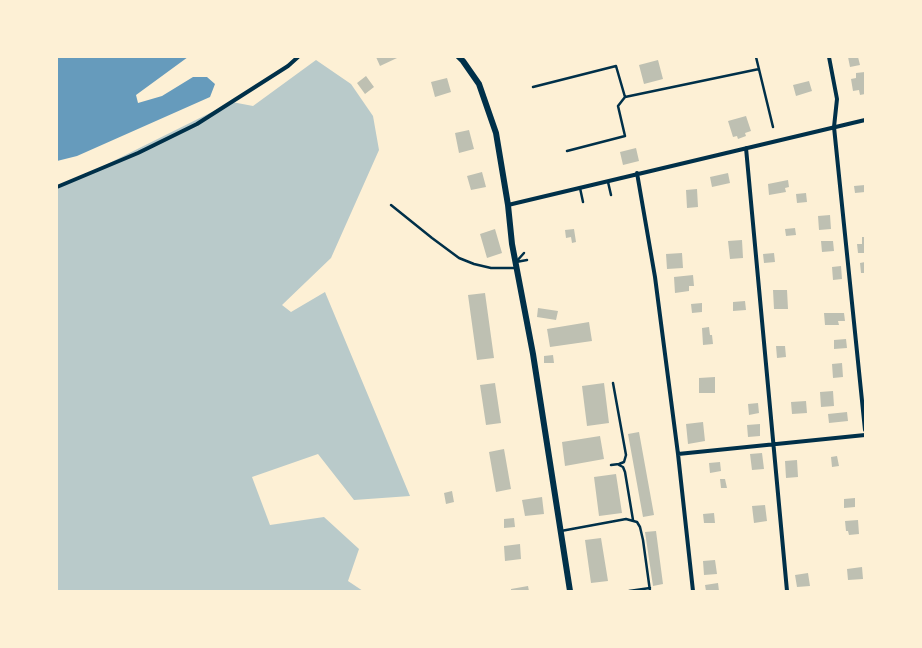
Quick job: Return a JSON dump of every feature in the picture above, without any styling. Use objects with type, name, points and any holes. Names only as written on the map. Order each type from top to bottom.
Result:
[{"type":"street","points":[[57,187],[138,153],[197,124],[288,66],[298,57]]},
{"type":"street","points":[[459,57],[479,84],[496,133],[508,205],[512,244],[533,354],[570,591]]},
{"type":"street","points":[[829,57],[837,99],[834,127],[865,430]]},
{"type":"street","points":[[508,205],[865,120]]},
{"type":"street","points":[[746,148],[772,445],[787,591]]},
{"type":"street","points":[[637,174],[655,277],[678,454],[693,591]]},
{"type":"street","points":[[678,454],[865,435]]},
{"type":"lane","points":[[756,57],[773,127]]},
{"type":"lane","points":[[533,87],[616,66],[625,98]]},
{"type":"lane","points":[[567,151],[626,136],[618,106],[625,98],[759,69]]},
{"type":"lane","points":[[608,181],[611,195]]},
{"type":"lane","points":[[580,188],[583,202]]},
{"type":"lane","points":[[391,205],[459,258],[474,264],[491,268],[516,265],[527,260]]},
{"type":"lane","points":[[516,265],[524,253]]},
{"type":"lane","points":[[612,465],[624,462],[626,455],[613,383]]},
{"type":"lane","points":[[619,464],[623,467],[633,521]]},
{"type":"lane","points":[[561,531],[626,519],[637,522],[640,527],[650,589],[629,591]]},
{"type":"shaded area","points":[[316,60],[351,84],[373,116],[379,150],[331,258],[282,305],[291,312],[325,292],[410,496],[354,500],[318,454],[252,477],[270,525],[324,517],[359,549],[348,581],[363,591],[57,591],[57,189],[232,102],[253,106]]},
{"type":"water","points":[[57,57],[188,57],[136,95],[138,103],[162,96],[193,77],[207,77],[215,84],[210,97],[77,156],[57,161]]},
{"type":"building","points":[[376,57],[396,57],[397,58],[380,66]]},
{"type":"building","points":[[848,57],[858,57],[860,65],[850,67]]},
{"type":"building","points":[[658,60],[663,79],[644,84],[639,65]]},
{"type":"building","points":[[865,72],[865,94],[860,95],[859,90],[853,91],[851,79],[856,78],[856,73]]},
{"type":"building","points":[[366,76],[374,87],[365,94],[357,83]]},
{"type":"building","points":[[447,78],[451,92],[435,97],[431,82]]},
{"type":"building","points":[[809,81],[812,91],[796,96],[793,85]]},
{"type":"building","points":[[746,116],[751,131],[745,133],[746,136],[738,139],[737,136],[733,137],[728,121]]},
{"type":"building","points":[[469,130],[474,149],[459,153],[455,133]]},
{"type":"building","points":[[636,148],[639,161],[623,165],[620,152]]},
{"type":"building","points":[[482,172],[486,187],[471,190],[467,176]]},
{"type":"building","points":[[728,173],[730,183],[712,187],[710,177]]},
{"type":"building","points":[[788,180],[789,187],[785,188],[786,192],[769,195],[768,184]]},
{"type":"building","points":[[865,185],[865,192],[855,193],[854,186]]},
{"type":"building","points":[[697,189],[698,207],[687,208],[686,190]]},
{"type":"building","points":[[806,193],[807,202],[797,203],[796,194]]},
{"type":"building","points":[[830,215],[831,229],[819,230],[818,216]]},
{"type":"building","points":[[795,228],[796,235],[786,236],[785,229]]},
{"type":"building","points":[[495,229],[502,253],[487,258],[480,234]]},
{"type":"building","points":[[574,229],[576,242],[572,243],[571,237],[566,238],[565,230]]},
{"type":"building","points":[[862,237],[865,237],[865,253],[858,253],[857,244],[862,244]]},
{"type":"building","points":[[742,240],[743,258],[730,259],[728,241]]},
{"type":"building","points":[[821,241],[833,241],[834,251],[822,252]]},
{"type":"building","points":[[682,253],[683,268],[667,269],[666,254]]},
{"type":"building","points":[[774,253],[775,262],[764,263],[763,254]]},
{"type":"building","points":[[865,262],[865,273],[861,273],[860,263]]},
{"type":"building","points":[[841,266],[842,279],[833,280],[832,267]]},
{"type":"building","points":[[693,275],[694,286],[689,286],[689,291],[675,293],[674,277]]},
{"type":"building","points":[[773,290],[787,290],[788,309],[774,309]]},
{"type":"building","points":[[485,293],[494,358],[477,360],[468,295]]},
{"type":"building","points":[[745,301],[746,310],[733,311],[733,302]]},
{"type":"building","points":[[702,303],[702,312],[692,313],[691,304]]},
{"type":"building","points":[[538,308],[558,311],[556,320],[537,317]]},
{"type":"building","points":[[824,313],[844,313],[845,321],[838,321],[839,325],[825,325]]},
{"type":"building","points":[[589,322],[592,341],[550,347],[547,329]]},
{"type":"building","points":[[709,327],[713,344],[703,345],[702,328]]},
{"type":"building","points":[[846,339],[847,348],[834,349],[834,340]]},
{"type":"building","points":[[776,346],[785,346],[786,357],[777,358]]},
{"type":"building","points":[[553,355],[554,363],[544,363],[544,356]]},
{"type":"building","points":[[842,363],[843,377],[833,378],[832,364]]},
{"type":"building","points":[[715,377],[715,393],[699,393],[699,378]]},
{"type":"building","points":[[495,383],[501,423],[486,425],[480,385]]},
{"type":"building","points":[[604,383],[609,423],[587,426],[582,386]]},
{"type":"building","points":[[833,391],[834,406],[821,407],[820,392]]},
{"type":"building","points":[[806,401],[807,413],[792,414],[791,402]]},
{"type":"building","points":[[758,403],[759,413],[749,415],[748,404]]},
{"type":"building","points":[[847,412],[848,421],[829,423],[828,414]]},
{"type":"building","points":[[703,422],[705,441],[688,444],[686,424]]},
{"type":"building","points":[[760,424],[760,436],[748,437],[747,425]]},
{"type":"building","points":[[639,432],[654,515],[643,517],[628,434]]},
{"type":"building","points":[[600,436],[604,459],[565,466],[562,442]]},
{"type":"building","points":[[504,449],[511,489],[496,492],[489,452]]},
{"type":"building","points":[[762,453],[764,469],[752,470],[750,454]]},
{"type":"building","points":[[837,456],[839,466],[832,467],[831,457]]},
{"type":"building","points":[[797,460],[798,477],[786,478],[785,461]]},
{"type":"building","points":[[720,462],[721,471],[710,473],[709,463]]},
{"type":"building","points":[[616,474],[622,513],[599,516],[594,477]]},
{"type":"building","points":[[720,479],[725,479],[727,488],[721,488]]},
{"type":"building","points":[[452,491],[454,502],[446,504],[444,493]]},
{"type":"building","points":[[542,497],[544,514],[525,516],[522,500]]},
{"type":"building","points":[[855,498],[855,507],[844,508],[844,499]]},
{"type":"building","points":[[765,505],[767,521],[754,523],[752,506]]},
{"type":"building","points":[[714,513],[715,523],[704,523],[703,514]]},
{"type":"building","points":[[514,518],[515,527],[504,528],[504,519]]},
{"type":"building","points":[[858,520],[859,534],[849,535],[848,531],[846,531],[845,521]]},
{"type":"building","points":[[656,531],[663,584],[653,586],[645,532]]},
{"type":"building","points":[[601,538],[608,581],[591,583],[585,540]]},
{"type":"building","points":[[520,544],[521,559],[505,561],[504,546]]},
{"type":"building","points":[[715,560],[717,574],[704,575],[703,561]]},
{"type":"building","points":[[862,567],[863,579],[848,580],[847,569]]},
{"type":"building","points":[[808,573],[810,586],[797,587],[795,575]]},
{"type":"building","points":[[718,583],[719,591],[706,591],[705,585]]},
{"type":"building","points":[[528,586],[529,591],[511,591],[511,589]]}]
